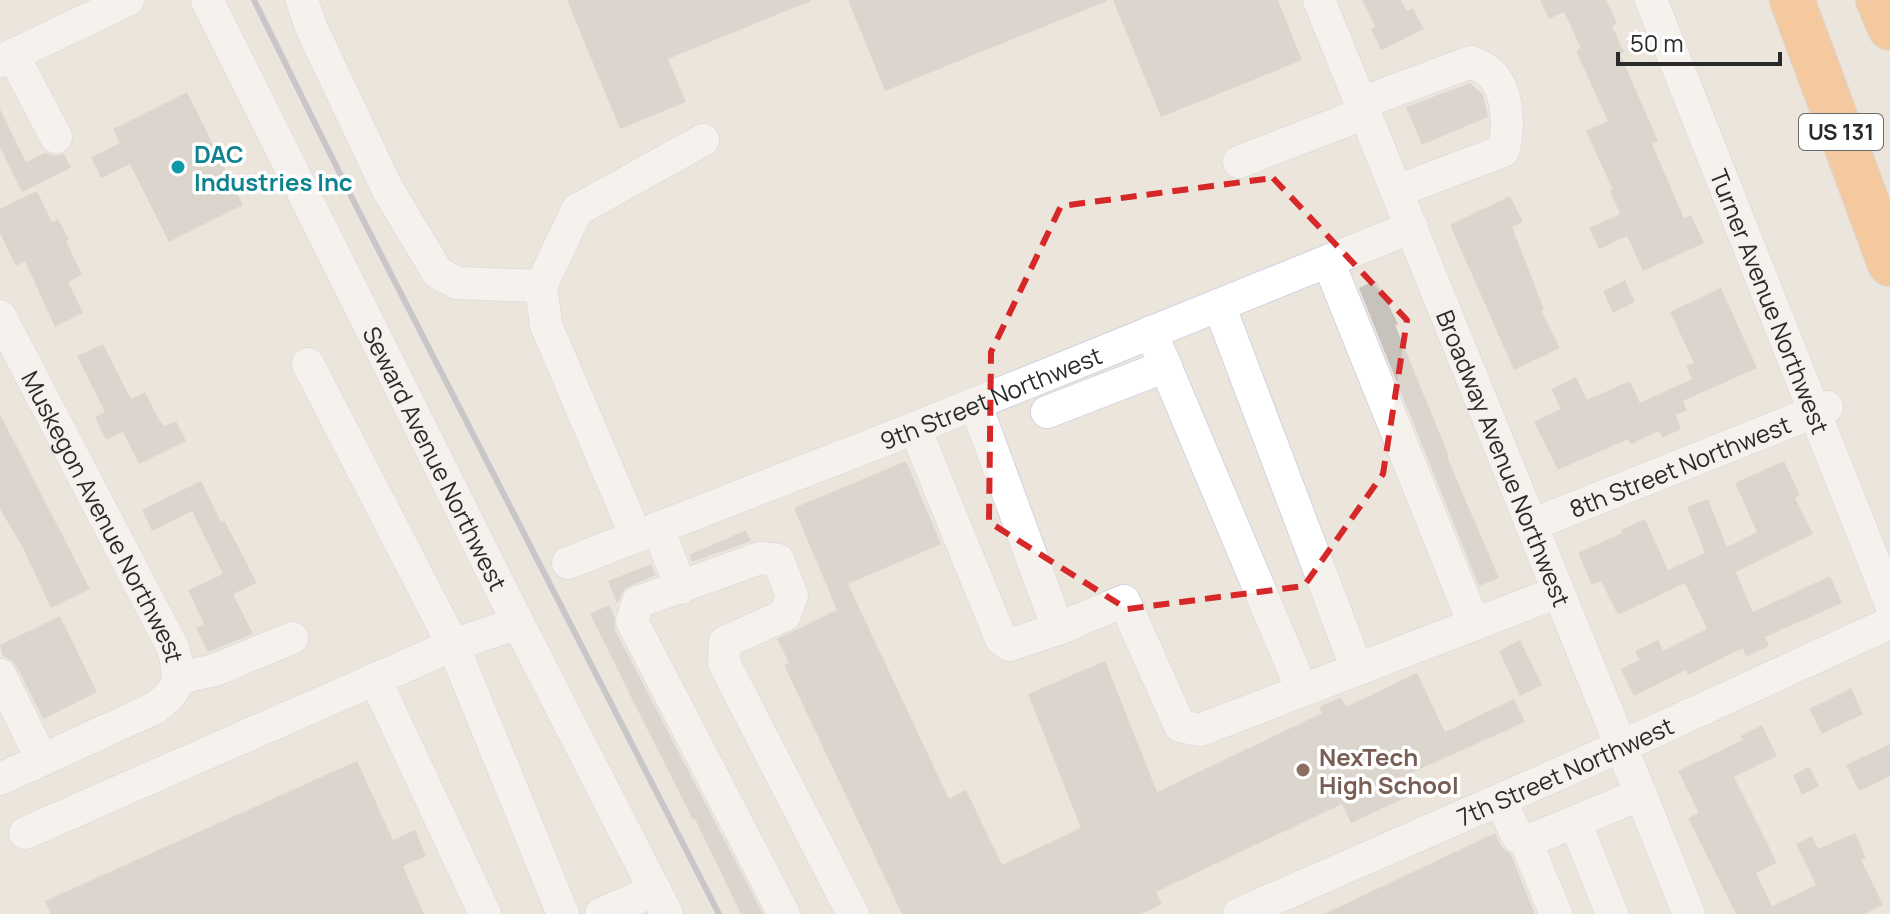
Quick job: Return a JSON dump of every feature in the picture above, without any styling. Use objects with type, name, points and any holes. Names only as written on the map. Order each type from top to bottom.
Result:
[{"type":"highway","name":"US 131","points":[[1792,0],[1890,264]]},
{"type":"highway","points":[[1878,0],[1890,28]]},
{"type":"street","points":[[56,137],[6,58],[89,8],[128,0]]},
{"type":"street","name":"Seward Avenue Northwest","points":[[207,0],[661,902]]},
{"type":"street","points":[[302,0],[311,27],[388,190],[438,273],[457,283],[541,286]]},
{"type":"street","name":"Broadway Avenue Northwest","points":[[1319,0],[1689,914]]},
{"type":"street","name":"Turner Avenue Northwest","points":[[1651,0],[1820,410],[1890,602]]},
{"type":"street","points":[[1239,162],[1471,62],[1489,71],[1505,103],[1509,120],[1503,151],[1397,191]]},
{"type":"street","points":[[681,588],[647,532],[546,325],[541,286],[577,210],[703,140]]},
{"type":"street","name":"9th Street Northwest","points":[[568,563],[915,428],[1412,227]]},
{"type":"street","points":[[1328,261],[1474,624]]},
{"type":"street","points":[[1219,305],[1357,669]]},
{"type":"street","name":"Muskegon Avenue Northwest","points":[[0,316],[173,648],[179,678]]},
{"type":"street","points":[[1151,332],[1302,690]]},
{"type":"street","points":[[308,364],[453,645],[563,914]]},
{"type":"street","points":[[1047,412],[1166,366]]},
{"type":"street","points":[[975,403],[1058,629]]},
{"type":"street","name":"8th Street Northwest","points":[[1531,525],[1820,410]]},
{"type":"street","points":[[915,428],[1001,639],[1009,645],[1058,629],[1124,601],[1180,726],[1200,730],[1558,592]]},
{"type":"street","points":[[784,914],[632,621],[638,602],[760,558],[778,560],[792,595],[785,615],[725,642],[724,663],[853,914]]},
{"type":"street","points":[[25,833],[453,645],[518,623]]},
{"type":"street","name":"7th Street Northwest","points":[[1239,914],[1622,746],[1890,623]]},
{"type":"street","points":[[0,779],[155,708],[175,693],[179,678],[228,666],[292,638]]},
{"type":"street","points":[[0,675],[42,760]]},
{"type":"street","points":[[375,679],[485,914]]},
{"type":"street","points":[[1526,842],[1641,794]]},
{"type":"street","points":[[1500,800],[1518,837],[1526,842],[1556,914]]},
{"type":"street","points":[[1575,822],[1612,914]]},
{"type":"street","points":[[601,914],[661,902]]},
{"type":"highlighted area","points":[[1273,178],[1407,320],[1383,474],[1304,586],[1127,609],[989,522],[991,352],[1061,206]]},
{"type":"building","points":[[567,0],[811,1],[668,59],[686,102],[620,129]]},
{"type":"building","points":[[848,0],[1107,0],[1107,1],[885,91]]},
{"type":"building","points":[[1113,0],[1278,0],[1302,60],[1161,117]]},
{"type":"building","points":[[1362,0],[1401,0],[1407,11],[1413,8],[1424,29],[1381,50],[1371,29],[1375,26]]},
{"type":"building","points":[[1540,0],[1606,0],[1617,23],[1612,26],[1624,52],[1620,54],[1658,141],[1652,144],[1684,218],[1691,215],[1704,243],[1643,271],[1627,236],[1599,249],[1589,228],[1620,214],[1610,191],[1613,190],[1586,131],[1608,121],[1576,51],[1581,48],[1564,12],[1549,19]]},
{"type":"building","points":[[1470,83],[1483,95],[1488,117],[1422,145],[1406,107]]},
{"type":"building","name":"DAC Industries Inc","points":[[187,92],[243,205],[169,242],[130,164],[101,178],[91,157],[120,143],[113,129]]},
{"type":"building","points":[[0,109],[26,162],[45,153],[54,156],[64,154],[71,168],[22,192],[0,147]]},
{"type":"building","points":[[37,191],[52,222],[58,219],[82,275],[68,282],[83,313],[55,327],[25,261],[16,266],[0,233],[0,209]]},
{"type":"building","points":[[1510,196],[1523,222],[1512,227],[1544,309],[1541,310],[1560,348],[1514,370],[1450,225]]},
{"type":"building","points":[[1376,280],[1398,324],[1395,325],[1447,457],[1499,578],[1479,586],[1359,288]]},
{"type":"building","points":[[1625,280],[1635,302],[1613,313],[1603,291]]},
{"type":"building","points":[[1721,288],[1757,368],[1683,401],[1687,410],[1676,415],[1681,429],[1662,438],[1659,431],[1631,444],[1628,439],[1558,470],[1534,422],[1561,409],[1551,389],[1576,377],[1587,400],[1630,381],[1640,403],[1692,379],[1686,366],[1694,363],[1670,312]]},
{"type":"building","points":[[103,344],[131,399],[145,392],[164,426],[176,421],[186,441],[139,464],[123,432],[106,440],[95,417],[105,412],[77,356]]},
{"type":"building","points":[[0,414],[90,589],[51,608],[23,548],[0,509]]},
{"type":"building","points":[[906,461],[941,544],[848,584],[949,799],[966,790],[1002,865],[1081,828],[1028,694],[1105,661],[1157,792],[1322,713],[1319,707],[1341,697],[1346,707],[1417,673],[1445,732],[1514,699],[1525,722],[1400,778],[1409,796],[1351,823],[1342,804],[1156,892],[1162,904],[1141,914],[902,914],[784,665],[789,663],[777,639],[837,610],[794,508]]},
{"type":"building","points":[[1784,461],[1800,495],[1795,498],[1813,534],[1736,572],[1753,612],[1830,576],[1842,603],[1765,637],[1769,646],[1746,657],[1743,648],[1688,675],[1686,670],[1634,696],[1621,669],[1639,660],[1635,651],[1658,640],[1663,651],[1707,629],[1685,583],[1618,615],[1601,581],[1592,585],[1578,553],[1645,519],[1668,570],[1705,553],[1687,507],[1708,499],[1727,547],[1757,532],[1735,483]]},
{"type":"building","points":[[201,481],[257,583],[233,594],[253,634],[208,652],[196,628],[204,624],[188,590],[223,574],[192,511],[152,531],[142,510]]},
{"type":"building","points":[[746,530],[751,541],[692,562],[689,555]]},
{"type":"building","points":[[651,564],[656,575],[625,588],[617,603],[608,581]]},
{"type":"building","points":[[609,605],[614,615],[615,630],[763,914],[741,914],[634,703],[590,614]]},
{"type":"building","points":[[60,616],[97,692],[43,719],[17,667],[3,656],[0,645]]},
{"type":"building","points":[[1520,640],[1542,685],[1520,696],[1499,651]]},
{"type":"building","points":[[1851,688],[1863,714],[1822,734],[1809,709]]},
{"type":"building","points":[[1762,725],[1777,756],[1734,777],[1777,863],[1756,873],[1772,906],[1816,885],[1796,844],[1812,836],[1818,849],[1855,833],[1866,858],[1861,860],[1883,905],[1865,914],[1736,914],[1688,818],[1699,813],[1678,771],[1743,740],[1741,736]]},
{"type":"building","points":[[1890,744],[1890,776],[1859,791],[1846,765]]},
{"type":"building","points":[[357,761],[393,840],[415,830],[426,856],[403,866],[424,914],[51,914],[45,901]]},
{"type":"building","points":[[1809,767],[1819,786],[1802,795],[1793,775]]},
{"type":"building","points":[[1495,833],[1501,846],[1511,855],[1535,914],[1324,914]]},
{"type":"railway","points":[[254,0],[354,202],[719,914]]},
{"type":"place","name":"DAC Industries Inc","points":[[178,167]]},
{"type":"place","name":"NexTech High School","points":[[1303,770]]}]
